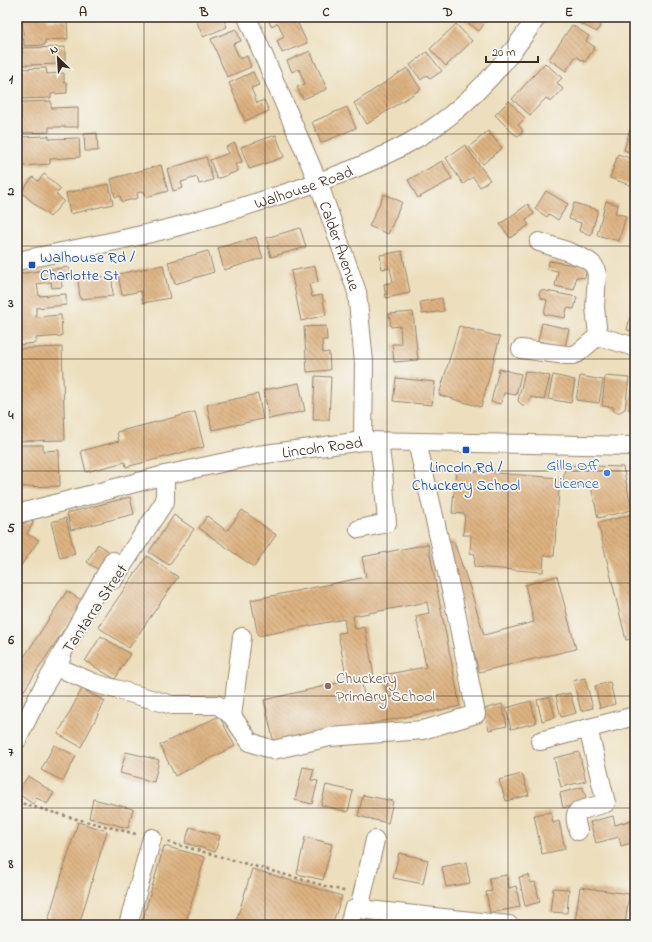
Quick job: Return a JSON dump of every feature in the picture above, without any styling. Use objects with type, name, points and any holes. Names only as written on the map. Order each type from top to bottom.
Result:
[{"type":"street","name":"Calder Avenue","points":[[247,17],[318,182],[357,292],[371,441],[384,472],[387,523],[359,529]]},
{"type":"street","name":"Walhouse Road","points":[[17,261],[179,226],[318,182],[384,156],[427,132],[443,121],[480,87],[501,65],[537,17]]},
{"type":"street","points":[[540,242],[563,249],[593,265],[597,275],[595,307],[598,336]]},
{"type":"street","points":[[598,336],[635,347]]},
{"type":"street","points":[[521,349],[573,355],[578,353],[598,336]]},
{"type":"street","name":"Lincoln Road","points":[[17,514],[165,475],[258,455],[371,441],[635,446]]},
{"type":"street","points":[[113,561],[56,666],[94,683],[172,705],[218,705],[232,716],[250,742],[272,750],[330,737],[423,730],[476,714],[456,612],[417,442]]},
{"type":"street","name":"Tantarra Street","points":[[17,740],[41,691],[56,666],[165,501],[165,475]]},
{"type":"street","points":[[232,716],[242,637]]},
{"type":"street","points":[[540,741],[635,716]]},
{"type":"street","points":[[578,831],[575,818],[578,811],[606,803],[588,728]]},
{"type":"street","points":[[128,925],[152,838]]},
{"type":"street","points":[[375,840],[362,857],[354,915],[509,925]]},
{"type":"path","points":[[17,802],[347,892],[354,915]]},
{"type":"green space","points":[[356,917],[442,925],[354,925]]},
{"type":"building","points":[[22,17],[48,17],[48,20],[67,20],[68,39],[45,40],[45,45],[24,46]]},
{"type":"building","points":[[195,17],[214,17],[215,19],[223,17],[227,27],[203,37]]},
{"type":"building","points":[[267,17],[295,17],[307,43],[282,53],[277,41],[284,37],[278,23],[271,26]]},
{"type":"building","points":[[460,17],[489,17],[479,31]]},
{"type":"building","points":[[574,17],[604,17],[597,32],[573,20]]},
{"type":"building","points":[[456,24],[472,41],[446,66],[430,49]]},
{"type":"building","points":[[572,25],[589,36],[586,41],[595,47],[585,62],[576,56],[566,71],[549,59]]},
{"type":"building","points":[[236,29],[241,41],[233,44],[240,59],[247,56],[251,67],[227,77],[211,39]]},
{"type":"building","points":[[65,47],[65,64],[22,65],[22,48]]},
{"type":"building","points":[[310,51],[327,89],[303,99],[297,87],[305,84],[299,69],[292,72],[287,61]]},
{"type":"building","points":[[427,52],[442,71],[430,79],[427,75],[421,80],[410,65]]},
{"type":"building","points":[[545,63],[562,78],[557,83],[563,89],[551,102],[546,98],[530,115],[512,99]]},
{"type":"building","points":[[46,68],[47,74],[64,73],[64,83],[67,83],[67,93],[51,94],[51,98],[21,99],[19,69]]},
{"type":"building","points":[[407,68],[421,89],[367,124],[354,103]]},
{"type":"building","points":[[253,72],[259,85],[251,88],[257,103],[264,100],[269,111],[245,121],[229,83]]},
{"type":"building","points":[[51,101],[51,108],[78,107],[78,127],[49,127],[49,132],[21,133],[21,102]]},
{"type":"building","points":[[509,101],[525,118],[518,125],[522,129],[522,133],[518,136],[514,134],[495,115]]},
{"type":"building","points":[[347,107],[356,128],[321,143],[312,122]]},
{"type":"building","points":[[630,129],[635,131],[635,154],[624,150]]},
{"type":"building","points":[[488,131],[502,148],[483,164],[469,147]]},
{"type":"building","points":[[97,133],[98,151],[85,151],[84,134]]},
{"type":"building","points":[[276,135],[284,157],[249,169],[241,147]]},
{"type":"building","points":[[49,136],[49,139],[79,138],[80,157],[50,159],[50,164],[22,166],[21,137]]},
{"type":"building","points":[[235,143],[242,162],[235,164],[238,171],[217,179],[210,160],[229,153],[226,147]]},
{"type":"building","points":[[465,145],[490,180],[480,187],[473,177],[463,184],[446,158]]},
{"type":"building","points":[[618,154],[635,160],[635,181],[633,186],[610,178]]},
{"type":"building","points":[[206,157],[213,180],[199,184],[197,177],[181,182],[183,188],[173,191],[167,169]]},
{"type":"building","points":[[442,161],[452,179],[418,198],[408,180]]},
{"type":"building","points":[[161,165],[168,191],[146,197],[144,191],[137,193],[138,198],[122,202],[120,196],[115,197],[111,179]]},
{"type":"building","points":[[44,174],[61,189],[56,194],[64,201],[50,217],[21,192],[33,177],[38,181]]},
{"type":"building","points":[[109,184],[113,204],[70,214],[66,193]]},
{"type":"building","points":[[546,191],[568,204],[558,220],[549,214],[547,217],[535,209]]},
{"type":"building","points":[[384,194],[402,202],[388,234],[369,226]]},
{"type":"building","points":[[606,201],[618,205],[615,213],[626,216],[619,241],[597,235]]},
{"type":"building","points":[[574,203],[598,210],[591,235],[579,231],[581,223],[569,219]]},
{"type":"building","points":[[528,204],[534,214],[525,220],[529,225],[510,238],[500,224]]},
{"type":"building","points":[[300,228],[306,247],[271,257],[266,238]]},
{"type":"building","points":[[256,237],[263,258],[224,270],[218,248]]},
{"type":"building","points":[[208,251],[214,272],[175,284],[168,262]]},
{"type":"building","points":[[402,251],[410,293],[386,298],[384,284],[393,282],[390,268],[382,269],[380,255]]},
{"type":"building","points":[[549,261],[587,267],[585,278],[576,277],[574,290],[555,286],[558,271],[547,269]]},
{"type":"building","points":[[163,265],[170,298],[143,303],[141,291],[122,295],[118,274]]},
{"type":"building","points":[[315,266],[318,282],[309,284],[312,297],[322,295],[326,315],[301,321],[291,271]]},
{"type":"building","points":[[68,267],[71,272],[67,276],[61,277],[62,287],[52,288],[51,282],[37,284],[39,296],[66,294],[66,305],[36,308],[36,317],[61,315],[62,336],[36,338],[36,343],[17,345],[17,274]]},
{"type":"building","points":[[112,276],[113,296],[80,299],[78,279]]},
{"type":"building","points":[[541,290],[577,297],[574,309],[567,308],[565,318],[544,314],[547,300],[541,298],[539,294]]},
{"type":"building","points":[[442,298],[444,311],[422,314],[420,302]]},
{"type":"building","points":[[413,312],[418,360],[394,362],[392,344],[401,344],[400,326],[391,327],[389,314]]},
{"type":"building","points":[[630,317],[635,318],[635,331],[627,330]]},
{"type":"building","points":[[542,323],[569,329],[565,347],[538,341]]},
{"type":"building","points":[[326,326],[327,340],[322,340],[323,353],[329,352],[330,370],[307,372],[304,327]]},
{"type":"building","points":[[459,326],[500,337],[481,407],[439,395]]},
{"type":"building","points":[[62,347],[65,440],[19,441],[17,349]]},
{"type":"building","points":[[499,369],[521,374],[516,395],[504,393],[501,404],[491,402]]},
{"type":"building","points":[[525,371],[550,376],[544,400],[531,397],[525,406],[518,401]]},
{"type":"building","points":[[553,375],[575,380],[571,403],[548,399]]},
{"type":"building","points":[[315,376],[331,377],[329,420],[313,420]]},
{"type":"building","points":[[580,376],[603,380],[599,403],[576,400]]},
{"type":"building","points":[[605,376],[629,378],[625,409],[620,412],[615,412],[613,407],[602,406]]},
{"type":"building","points":[[396,378],[435,382],[432,405],[393,401]]},
{"type":"building","points":[[635,378],[635,411],[629,410]]},
{"type":"building","points":[[299,383],[305,411],[269,419],[264,390]]},
{"type":"building","points":[[258,394],[263,419],[212,430],[207,405]]},
{"type":"building","points":[[195,412],[204,447],[126,467],[125,462],[86,472],[81,451],[119,441],[117,432]]},
{"type":"building","points":[[19,445],[43,445],[43,451],[59,450],[60,486],[19,487]]},
{"type":"building","points":[[565,465],[623,467],[632,510],[598,518],[591,486],[563,484]]},
{"type":"building","points":[[456,470],[560,478],[554,556],[544,555],[543,572],[474,567],[475,554],[470,553],[471,535],[463,535],[465,514],[452,513]]},
{"type":"building","points":[[130,497],[134,514],[71,530],[67,513]]},
{"type":"building","points":[[242,510],[276,535],[254,567],[199,528],[207,516],[227,531]]},
{"type":"building","points":[[634,514],[635,638],[626,640],[598,523]]},
{"type":"building","points":[[174,515],[194,529],[169,565],[149,552]]},
{"type":"building","points":[[66,518],[75,554],[60,558],[51,522]]},
{"type":"building","points":[[34,521],[27,534],[39,540],[17,571],[17,525]]},
{"type":"building","points":[[447,542],[454,542],[484,635],[534,622],[525,585],[557,576],[576,649],[479,672]]},
{"type":"building","points":[[98,544],[116,556],[105,574],[87,562]]},
{"type":"building","points":[[428,544],[460,706],[274,743],[264,700],[347,681],[338,633],[346,632],[344,619],[258,636],[251,600],[366,577],[362,557]],"holes":[[[427,602],[429,613],[416,616],[426,667],[383,675],[387,697],[365,701],[361,678],[374,676],[365,627],[355,629],[353,616]]]},
{"type":"building","points":[[147,556],[178,577],[129,648],[98,627]]},
{"type":"building","points":[[67,591],[83,601],[19,698],[17,697],[17,668]]},
{"type":"building","points":[[101,636],[130,654],[115,679],[85,661]]},
{"type":"building","points":[[585,678],[593,708],[581,711],[573,681]]},
{"type":"building","points":[[610,682],[615,704],[600,708],[595,686]]},
{"type":"building","points":[[82,689],[105,701],[81,747],[58,734]]},
{"type":"building","points":[[570,693],[576,713],[561,717],[556,696]]},
{"type":"building","points":[[550,697],[555,717],[542,721],[537,700]]},
{"type":"building","points":[[531,701],[536,723],[511,729],[506,708]]},
{"type":"building","points":[[502,704],[507,726],[489,730],[484,709]]},
{"type":"building","points":[[219,716],[235,746],[175,776],[160,745]]},
{"type":"building","points":[[54,745],[76,756],[63,781],[41,770]]},
{"type":"building","points":[[126,752],[159,760],[154,782],[120,773]]},
{"type":"building","points":[[579,752],[586,781],[561,787],[554,758]]},
{"type":"building","points":[[303,767],[314,769],[311,780],[318,781],[312,804],[295,800]]},
{"type":"building","points":[[522,774],[529,795],[506,801],[499,780]]},
{"type":"building","points":[[28,776],[54,793],[47,804],[37,798],[33,804],[17,793]]},
{"type":"building","points":[[326,785],[353,791],[348,812],[321,805]]},
{"type":"building","points":[[583,787],[587,802],[563,808],[560,793]]},
{"type":"building","points":[[363,795],[393,801],[388,823],[358,816]]},
{"type":"building","points":[[93,799],[133,809],[128,828],[89,818]]},
{"type":"building","points":[[551,812],[553,823],[559,821],[565,849],[542,854],[534,815]]},
{"type":"building","points":[[613,816],[615,825],[635,819],[635,842],[621,846],[619,837],[596,843],[590,822]]},
{"type":"building","points":[[78,822],[107,831],[79,925],[66,925],[48,920]]},
{"type":"building","points":[[190,827],[220,836],[215,852],[185,843]]},
{"type":"building","points":[[305,837],[332,844],[323,880],[297,874]]},
{"type":"building","points":[[164,846],[205,857],[185,925],[141,925]]},
{"type":"building","points":[[399,853],[428,860],[423,884],[393,878]]},
{"type":"building","points":[[466,862],[470,883],[446,887],[442,867]]},
{"type":"building","points":[[252,869],[342,896],[332,925],[235,925]]},
{"type":"building","points":[[507,875],[509,888],[516,886],[520,907],[490,913],[486,892],[492,891],[489,878]]},
{"type":"building","points":[[529,875],[530,883],[535,882],[540,902],[525,906],[519,877]]},
{"type":"building","points":[[580,887],[629,894],[625,925],[601,925],[575,922]]},
{"type":"building","points":[[553,888],[569,889],[567,913],[550,912]]},
{"type":"place","name":"Walhouse Rd / Charlotte St","points":[[32,265]]},
{"type":"place","name":"Lincoln Rd / Chuckery School","points":[[466,450]]},
{"type":"place","name":"Gills Off Licence","points":[[607,473]]},
{"type":"place","name":"Chuckery Primary School","points":[[328,686]]}]
